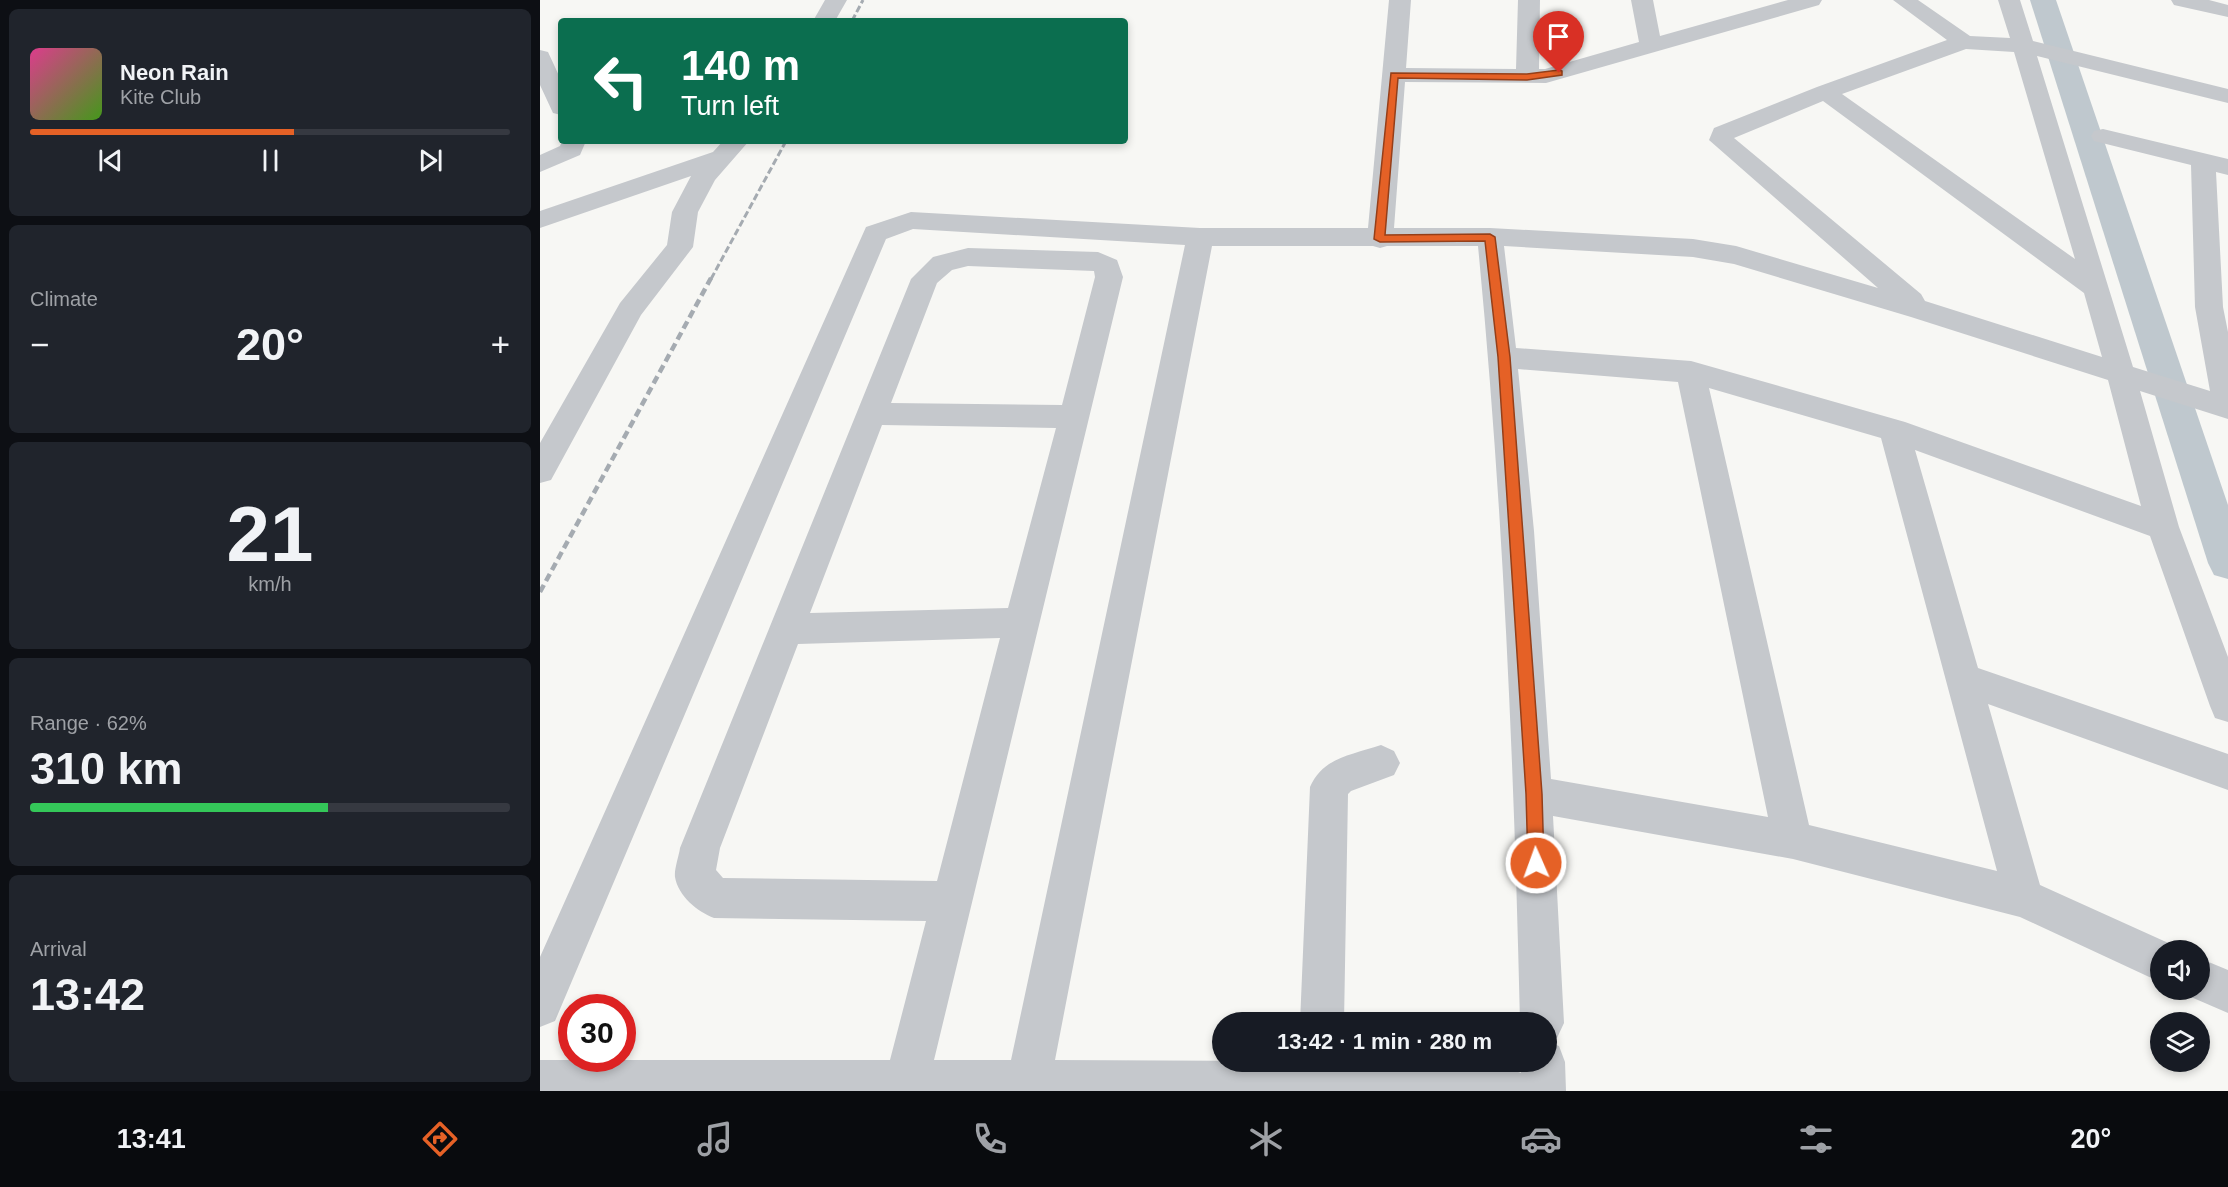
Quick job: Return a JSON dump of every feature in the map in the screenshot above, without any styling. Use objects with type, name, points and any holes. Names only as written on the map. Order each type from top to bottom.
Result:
[{"type":"street","points":[[826,18],[836,0]]},
{"type":"street","points":[[1380,239],[1400,0]]},
{"type":"street","points":[[1527,77],[1529,0]]},
{"type":"street","points":[[1642,0],[1651,46]]},
{"type":"street","points":[[1904,0],[1964,42]]},
{"type":"street","points":[[2009,0],[2025,46],[2123,376],[2163,527],[2228,706]]},
{"type":"street","points":[[2182,0],[2228,11]]},
{"type":"street","points":[[1394,75],[1527,77],[1559,73],[1797,2]]},
{"type":"street","points":[[1921,310],[1721,140],[1723,133],[1825,92],[1964,42],[2025,46],[2228,96]]},
{"type":"street","points":[[540,57],[558,101]]},
{"type":"street","points":[[1825,92],[2097,288]]},
{"type":"street","points":[[540,1006],[875,233],[911,220],[1200,237],[1380,239],[1490,237],[1653,245],[1736,255],[1921,310],[2223,406],[2218,310],[2215,164],[2103,136]]},
{"type":"street","points":[[540,164],[571,150],[573,144]]},
{"type":"street","points":[[540,220],[730,149]]},
{"type":"street","points":[[540,471],[630,310],[680,247],[685,212],[704,176],[730,149]]},
{"type":"street","points":[[1028,1087],[1200,237]]},
{"type":"street","points":[[1490,237],[1504,357],[1534,794],[1542,1012]]},
{"type":"street","points":[[906,1082],[952,901],[1109,277],[1107,266],[1098,261],[968,257],[943,263],[925,279],[700,848],[695,876],[714,898],[952,901]]},
{"type":"street","points":[[1504,357],[1691,372],[1894,430],[2163,527]]},
{"type":"street","points":[[1691,372],[1793,840]]},
{"type":"street","points":[[870,414],[1074,417]]},
{"type":"street","points":[[1894,430],[2024,898]]},
{"type":"street","points":[[785,629],[1022,623]]},
{"type":"street","points":[[1963,679],[2228,772]]},
{"type":"street","points":[[1322,1012],[1329,787],[1339,777],[1381,763]]},
{"type":"street","points":[[1534,794],[1793,840],[2024,898],[2150,956]]},
{"type":"street","points":[[2210,984],[2228,992]]},
{"type":"street","points":[[540,1082],[906,1082],[956,1086],[1028,1087],[1321,1072],[1467,1083],[1509,1091]]},
{"type":"street","points":[[1543,1072],[1544,1091]]},
{"type":"waterway","points":[[2043,0],[2228,563]]},
{"type":"railway","points":[[854,18],[863,0]]},
{"type":"railway","points":[[711,279],[784,144]]},
{"type":"railway","points":[[540,592],[711,278]]},
{"type":"route","points":[[1536,863],[1534,794],[1504,357],[1490,237],[1380,239],[1394,75],[1527,77],[1559,73]]}]
